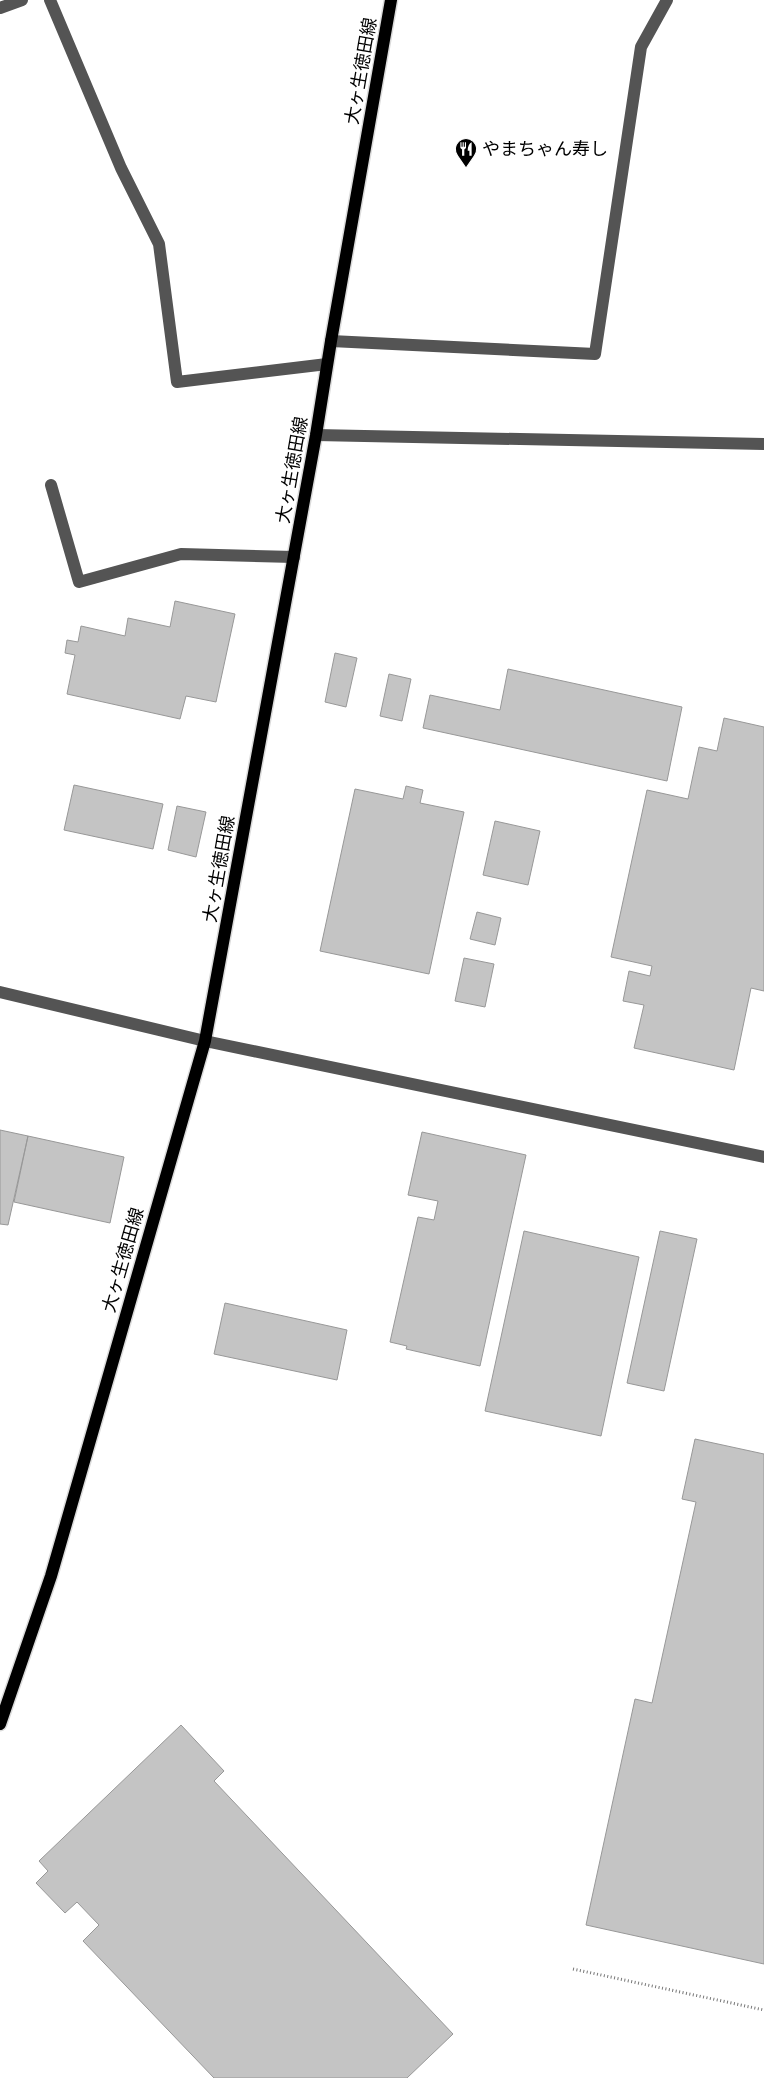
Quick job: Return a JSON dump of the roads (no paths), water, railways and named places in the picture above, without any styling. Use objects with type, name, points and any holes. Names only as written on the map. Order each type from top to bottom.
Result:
[{"type":"main road","name":"大ヶ生徳田線","points":[[0,1724],[51,1576],[205,1041],[316,435],[391,0]]},
{"type":"street","points":[[0,8],[22,0]]},
{"type":"street","points":[[50,0],[121,168],[159,244],[177,382],[327,364]]},
{"type":"street","points":[[331,342],[595,354],[641,47],[667,0]]},
{"type":"street","points":[[316,435],[764,444]]},
{"type":"street","points":[[51,485],[79,582],[181,554],[294,557]]},
{"type":"street","points":[[0,992],[205,1041],[764,1157]]},
{"type":"place","name":"やまちゃん寿し","points":[[466,168]]}]
